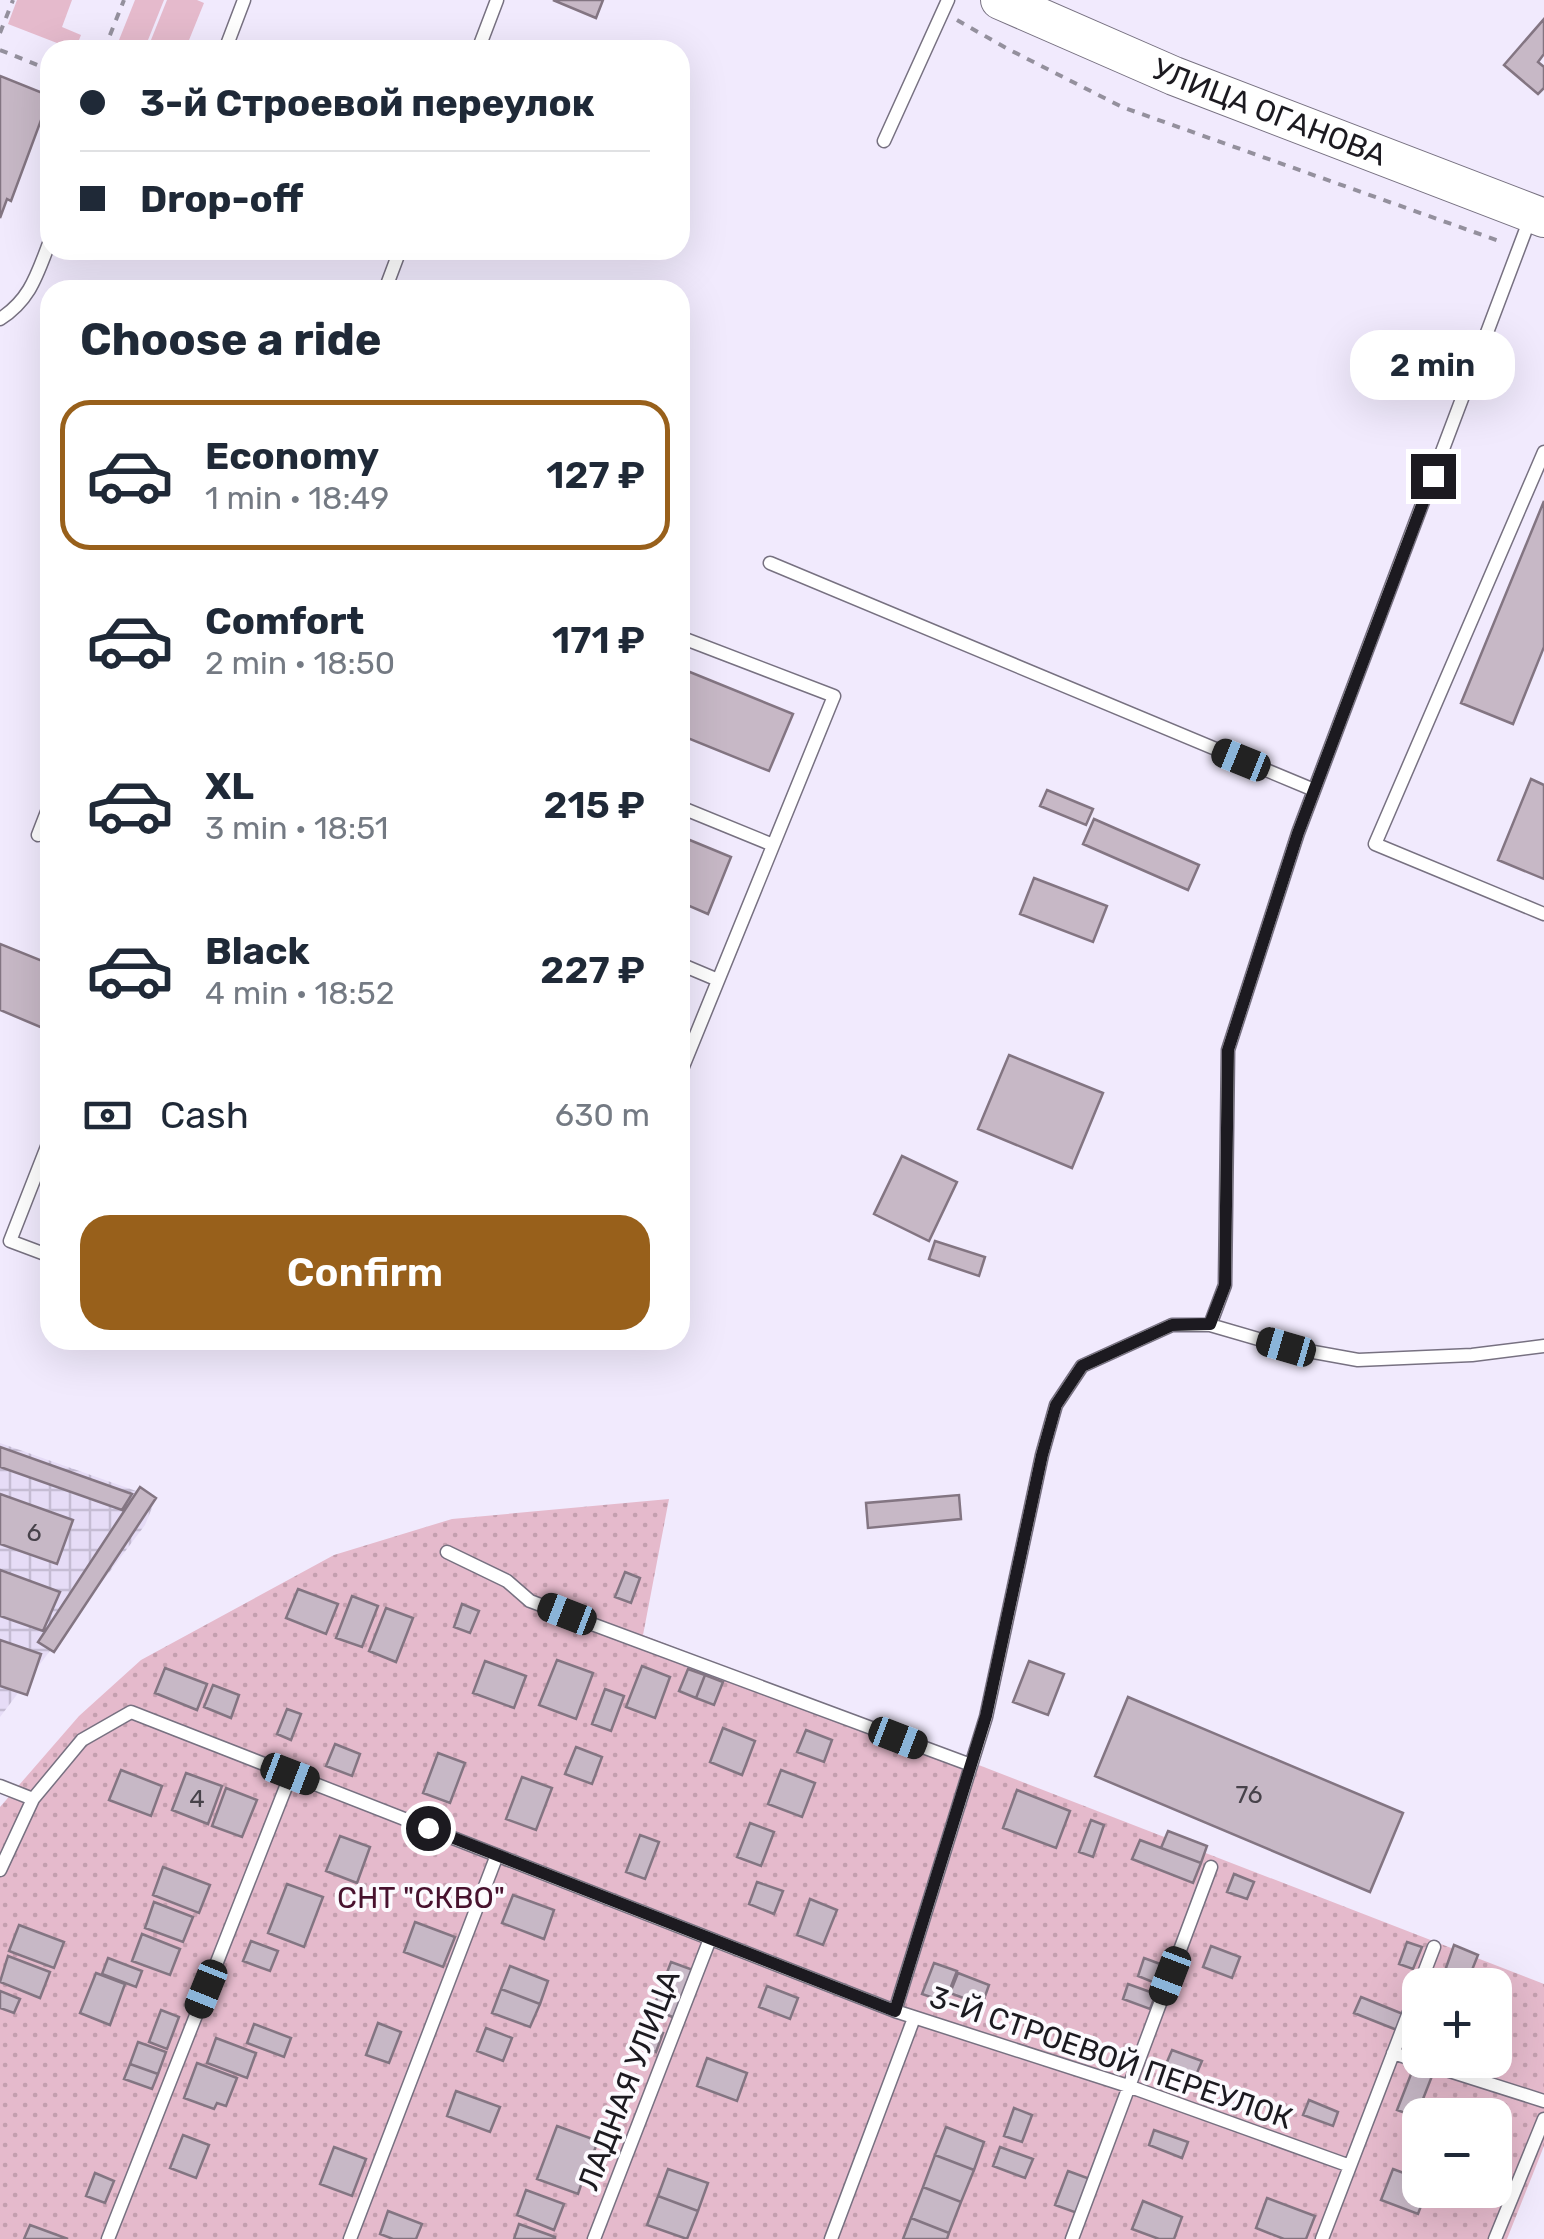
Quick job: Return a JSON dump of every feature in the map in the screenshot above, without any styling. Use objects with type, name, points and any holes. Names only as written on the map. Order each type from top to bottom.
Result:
[{"type":"main road","name":"УЛИЦА ОГАНОВА","points":[[1000,0],[1532,227]]},
{"type":"lane","points":[[228,40],[244,0]]},
{"type":"lane","points":[[482,40],[497,0]]},
{"type":"lane","points":[[884,141],[945,6]]},
{"type":"lane","points":[[1210,1324],[1225,1285],[1228,1050],[1314,790],[1532,227]]},
{"type":"lane","points":[[0,319],[24,300],[43,260]]},
{"type":"lane","points":[[1544,452],[1375,844],[1544,914]]},
{"type":"lane","points":[[770,563],[1314,790]]},
{"type":"lane","points":[[690,641],[834,696],[690,1049]]},
{"type":"lane","points":[[690,811],[773,844]]},
{"type":"lane","points":[[38,834],[40,829]]},
{"type":"lane","points":[[690,968],[718,980]]},
{"type":"lane","points":[[40,1164],[10,1241],[40,1252]]},
{"type":"lane","points":[[895,2011],[986,1716],[1056,1405],[1082,1366],[1172,1325],[1210,1324],[1286,1347],[1358,1360],[1472,1355],[1544,1346]]},
{"type":"lane","points":[[447,1552],[507,1581],[530,1601],[971,1765]]},
{"type":"lane","name":"3-Й СТРОЕВОЙ ПЕРЕУЛОК","points":[[33,1800],[82,1740],[131,1712],[895,2011],[1128,2086],[1350,2166]]},
{"type":"lane","points":[[108,2239],[290,1774]]},
{"type":"lane","points":[[0,1786],[33,1800],[0,1870]]},
{"type":"lane","points":[[350,2239],[497,1855]]},
{"type":"lane","points":[[1072,2239],[1212,1867]]},
{"type":"lane","name":"ЛАДНАЯ УЛИЦА","points":[[594,2239],[710,1939]]},
{"type":"lane","points":[[1322,2239],[1434,1947]]},
{"type":"lane","points":[[831,2239],[914,2018]]},
{"type":"lane","points":[[1393,2053],[1544,2101]]},
{"type":"lane","points":[[1495,2239],[1544,2119]]},
{"type":"path","points":[[1,30],[13,0]]},
{"type":"path","points":[[108,40],[124,0]]},
{"type":"path","points":[[945,6],[1006,48],[1122,107],[1532,227]]},
{"type":"path","points":[[0,50],[40,66]]},
{"type":"shaded area","points":[[0,1443],[156,1498],[145,1525],[0,1717]]},
{"type":"green space","points":[[17,0],[72,0],[62,27],[81,35],[79,40],[49,40],[8,24]]},
{"type":"green space","points":[[135,0],[164,0],[148,40],[119,40]]},
{"type":"green space","points":[[167,0],[204,3],[189,40],[151,40]]},
{"type":"green space","name":"СНТ \"СКВО\"","points":[[669,1499],[643,1635],[1503,1968],[1402,1968],[1402,2078],[1512,2078],[1512,1972],[1544,1984],[1544,2146],[1507,2239],[0,2239],[0,1807],[79,1716],[141,1660],[334,1555],[452,1519]]},
{"type":"building","points":[[553,0],[603,0],[596,18]]},
{"type":"building","points":[[1544,19],[1544,54],[1538,62],[1544,67],[1544,88],[1538,94],[1504,65]]},
{"type":"building","points":[[0,76],[40,92],[40,123],[11,201],[7,199],[0,218]]},
{"type":"building","points":[[1544,501],[1544,647],[1513,724],[1461,703]]},
{"type":"building","points":[[690,672],[793,714],[769,771],[690,739]]},
{"type":"building","points":[[1531,779],[1544,785],[1544,879],[1498,860]]},
{"type":"building","points":[[1047,790],[1093,809],[1086,825],[1040,806]]},
{"type":"building","points":[[1094,819],[1199,865],[1188,890],[1083,844]]},
{"type":"building","points":[[690,840],[731,857],[708,914],[690,906]]},
{"type":"building","points":[[1034,878],[1107,906],[1093,942],[1020,914]]},
{"type":"building","points":[[0,944],[40,960],[40,1027],[0,1010]]},
{"type":"building","points":[[1009,1055],[1103,1093],[1072,1168],[978,1129]]},
{"type":"building","points":[[902,1156],[957,1182],[929,1241],[874,1214]]},
{"type":"building","points":[[935,1241],[985,1257],[979,1276],[929,1259]]},
{"type":"building","points":[[0,1447],[132,1494],[122,1510],[0,1467]]},
{"type":"building","points":[[140,1487],[156,1498],[54,1652],[38,1642]]},
{"type":"building","points":[[0,1494],[73,1520],[57,1564],[0,1544]]},
{"type":"building","points":[[959,1495],[961,1519],[868,1528],[866,1503]]},
{"type":"building","points":[[0,1570],[60,1592],[43,1631],[0,1616]]},
{"type":"building","points":[[625,1572],[640,1578],[631,1603],[615,1597]]},
{"type":"building","points":[[298,1589],[338,1604],[326,1634],[286,1618]]},
{"type":"building","points":[[352,1596],[378,1606],[362,1647],[336,1638]]},
{"type":"building","points":[[462,1604],[479,1611],[470,1633],[454,1627]]},
{"type":"building","points":[[386,1608],[413,1618],[396,1662],[369,1651]]},
{"type":"building","points":[[0,1640],[41,1654],[27,1695],[0,1686]]},
{"type":"building","points":[[557,1660],[593,1673],[576,1719],[539,1705]]},
{"type":"building","points":[[485,1661],[526,1676],[514,1708],[473,1693]]},
{"type":"building","points":[[1029,1661],[1064,1674],[1048,1715],[1013,1702]]},
{"type":"building","points":[[642,1666],[670,1677],[655,1718],[626,1707]]},
{"type":"building","points":[[165,1668],[207,1684],[197,1710],[155,1693]]},
{"type":"building","points":[[688,1669],[705,1675],[696,1698],[679,1691]]},
{"type":"building","points":[[705,1675],[723,1682],[714,1705],[696,1698]]},
{"type":"building","points":[[213,1685],[239,1695],[231,1718],[204,1707]]},
{"type":"building","points":[[605,1689],[624,1696],[611,1731],[592,1724]]},
{"type":"building","points":[[1128,1697],[1403,1813],[1370,1892],[1095,1776]]},
{"type":"building","points":[[287,1709],[301,1714],[291,1740],[277,1734]]},
{"type":"building","points":[[723,1728],[755,1741],[742,1775],[710,1762]]},
{"type":"building","points":[[806,1730],[832,1740],[824,1762],[797,1752]]},
{"type":"building","points":[[335,1744],[360,1754],[352,1776],[326,1766]]},
{"type":"building","points":[[576,1747],[602,1757],[592,1784],[565,1774]]},
{"type":"building","points":[[438,1753],[465,1763],[450,1803],[423,1793]]},
{"type":"building","points":[[121,1770],[162,1786],[151,1816],[109,1800]]},
{"type":"building","points":[[781,1770],[815,1783],[802,1817],[768,1804]]},
{"type":"building","points":[[186,1773],[222,1786],[208,1824],[172,1810]]},
{"type":"building","points":[[522,1777],[552,1788],[536,1830],[506,1819]]},
{"type":"building","points":[[226,1788],[257,1800],[242,1837],[212,1826]]},
{"type":"building","points":[[1017,1790],[1070,1811],[1056,1848],[1003,1828]]},
{"type":"building","points":[[1091,1820],[1104,1825],[1093,1857],[1079,1852]]},
{"type":"building","points":[[750,1823],[774,1832],[761,1866],[737,1857]]},
{"type":"building","points":[[1168,1831],[1207,1846],[1201,1863],[1161,1848]]},
{"type":"building","points":[[640,1835],[659,1842],[645,1879],[626,1872]]},
{"type":"building","points":[[340,1836],[370,1847],[357,1883],[326,1871]]},
{"type":"building","points":[[1140,1840],[1201,1863],[1193,1883],[1132,1859]]},
{"type":"building","points":[[163,1867],[210,1885],[199,1913],[153,1895]]},
{"type":"building","points":[[1234,1874],[1254,1882],[1247,1899],[1227,1892]]},
{"type":"building","points":[[757,1882],[783,1891],[774,1914],[749,1904]]},
{"type":"building","points":[[287,1884],[323,1897],[304,1947],[268,1933]]},
{"type":"building","points":[[513,1895],[554,1910],[544,1939],[502,1923]]},
{"type":"building","points":[[810,1899],[837,1910],[823,1945],[797,1935]]},
{"type":"building","points":[[154,1902],[193,1917],[183,1942],[145,1928]]},
{"type":"building","points":[[415,1922],[455,1937],[443,1967],[404,1952]]},
{"type":"building","points":[[19,1925],[64,1942],[54,1968],[9,1951]]},
{"type":"building","points":[[142,1934],[180,1949],[170,1975],[132,1961]]},
{"type":"building","points":[[251,1941],[278,1951],[270,1971],[243,1961]]},
{"type":"building","points":[[1407,1942],[1422,1947],[1413,1968],[1399,1964]]},
{"type":"building","points":[[1454,1945],[1478,1955],[1473,1968],[1446,1968]]},
{"type":"building","points":[[1211,1946],[1240,1957],[1232,1978],[1203,1967]]},
{"type":"building","points":[[8,1956],[50,1972],[40,1998],[0,1982]]},
{"type":"building","points":[[108,1958],[142,1971],[136,1987],[102,1974]]},
{"type":"building","points":[[1144,1958],[1163,1965],[1155,1983],[1138,1976]]},
{"type":"building","points":[[671,1962],[693,1970],[675,2018],[653,2009]]},
{"type":"building","points":[[934,1963],[957,1971],[945,2002],[922,1994]]},
{"type":"building","points":[[510,1966],[548,1981],[540,2004],[501,1989]]},
{"type":"building","points":[[96,1973],[125,1984],[110,2025],[80,2013]]},
{"type":"building","points":[[958,1973],[989,1985],[982,2005],[950,1993]]},
{"type":"building","points":[[1128,1984],[1156,1994],[1150,2009],[1123,1999]]},
{"type":"building","points":[[767,1986],[798,1998],[790,2019],[759,2007]]},
{"type":"building","points":[[501,1989],[540,2004],[530,2027],[492,2013]]},
{"type":"building","points":[[0,1991],[20,1999],[14,2013],[0,2008]]},
{"type":"building","points":[[1361,1997],[1402,2017],[1397,2030],[1354,2013]]},
{"type":"building","points":[[161,2010],[179,2017],[167,2049],[149,2042]]},
{"type":"building","points":[[378,2023],[401,2032],[389,2063],[366,2055]]},
{"type":"building","points":[[254,2024],[291,2038],[284,2057],[247,2043]]},
{"type":"building","points":[[639,2024],[663,2033],[656,2052],[632,2042]]},
{"type":"building","points":[[486,2028],[512,2038],[503,2061],[477,2051]]},
{"type":"building","points":[[216,2038],[256,2053],[247,2078],[207,2063]]},
{"type":"building","points":[[138,2042],[166,2052],[158,2074],[130,2064]]},
{"type":"building","points":[[1172,2050],[1202,2061],[1194,2080],[1164,2069]]},
{"type":"building","points":[[707,2058],[747,2073],[737,2101],[697,2086]]},
{"type":"building","points":[[197,2063],[237,2078],[226,2106],[217,2103],[214,2109],[184,2098]]},
{"type":"building","points":[[130,2064],[158,2074],[152,2089],[124,2079]]},
{"type":"building","points":[[1409,2078],[1431,2078],[1423,2098],[1402,2098],[1402,2112],[1397,2110]]},
{"type":"building","points":[[456,2091],[500,2107],[490,2132],[447,2116]]},
{"type":"building","points":[[1309,2100],[1338,2112],[1333,2126],[1303,2115]]},
{"type":"building","points":[[1014,2108],[1032,2115],[1022,2142],[1004,2136]]},
{"type":"building","points":[[557,2126],[598,2141],[593,2154],[602,2157],[591,2186],[582,2182],[578,2194],[537,2179]]},
{"type":"building","points":[[946,2127],[984,2142],[974,2170],[935,2155]]},
{"type":"building","points":[[1154,2130],[1188,2142],[1182,2158],[1149,2145]]},
{"type":"building","points":[[183,2135],[209,2145],[196,2178],[170,2168]]},
{"type":"building","points":[[334,2147],[366,2159],[352,2196],[320,2184]]},
{"type":"building","points":[[1000,2147],[1033,2159],[1025,2178],[993,2166]]},
{"type":"building","points":[[935,2155],[974,2170],[961,2202],[923,2187]]},
{"type":"building","points":[[668,2169],[708,2183],[698,2211],[658,2196]]},
{"type":"building","points":[[1393,2169],[1402,2172],[1402,2208],[1381,2200]]},
{"type":"building","points":[[1068,2171],[1090,2179],[1077,2213],[1055,2205]]},
{"type":"building","points":[[95,2173],[114,2181],[105,2203],[86,2196]]},
{"type":"building","points":[[923,2187],[961,2202],[949,2233],[911,2218]]},
{"type":"building","points":[[526,2190],[564,2204],[554,2230],[517,2215]]},
{"type":"building","points":[[658,2196],[698,2211],[687,2239],[647,2225]]},
{"type":"building","points":[[1267,2198],[1315,2216],[1306,2239],[1284,2239],[1256,2228]]},
{"type":"building","points":[[1143,2201],[1182,2217],[1174,2239],[1159,2239],[1132,2229]]},
{"type":"building","points":[[388,2211],[422,2224],[416,2239],[393,2239],[380,2234]]},
{"type":"building","points":[[911,2218],[949,2233],[947,2239],[903,2239]]},
{"type":"building","points":[[519,2224],[555,2237],[555,2239],[514,2239]]},
{"type":"building","points":[[30,2225],[68,2239],[24,2239]]},
{"type":"route","points":[[428,1828],[895,2011],[986,1716],[1056,1405],[1082,1366],[1172,1325],[1210,1324],[1225,1285],[1228,1050],[1298,833],[1433,476]]}]
